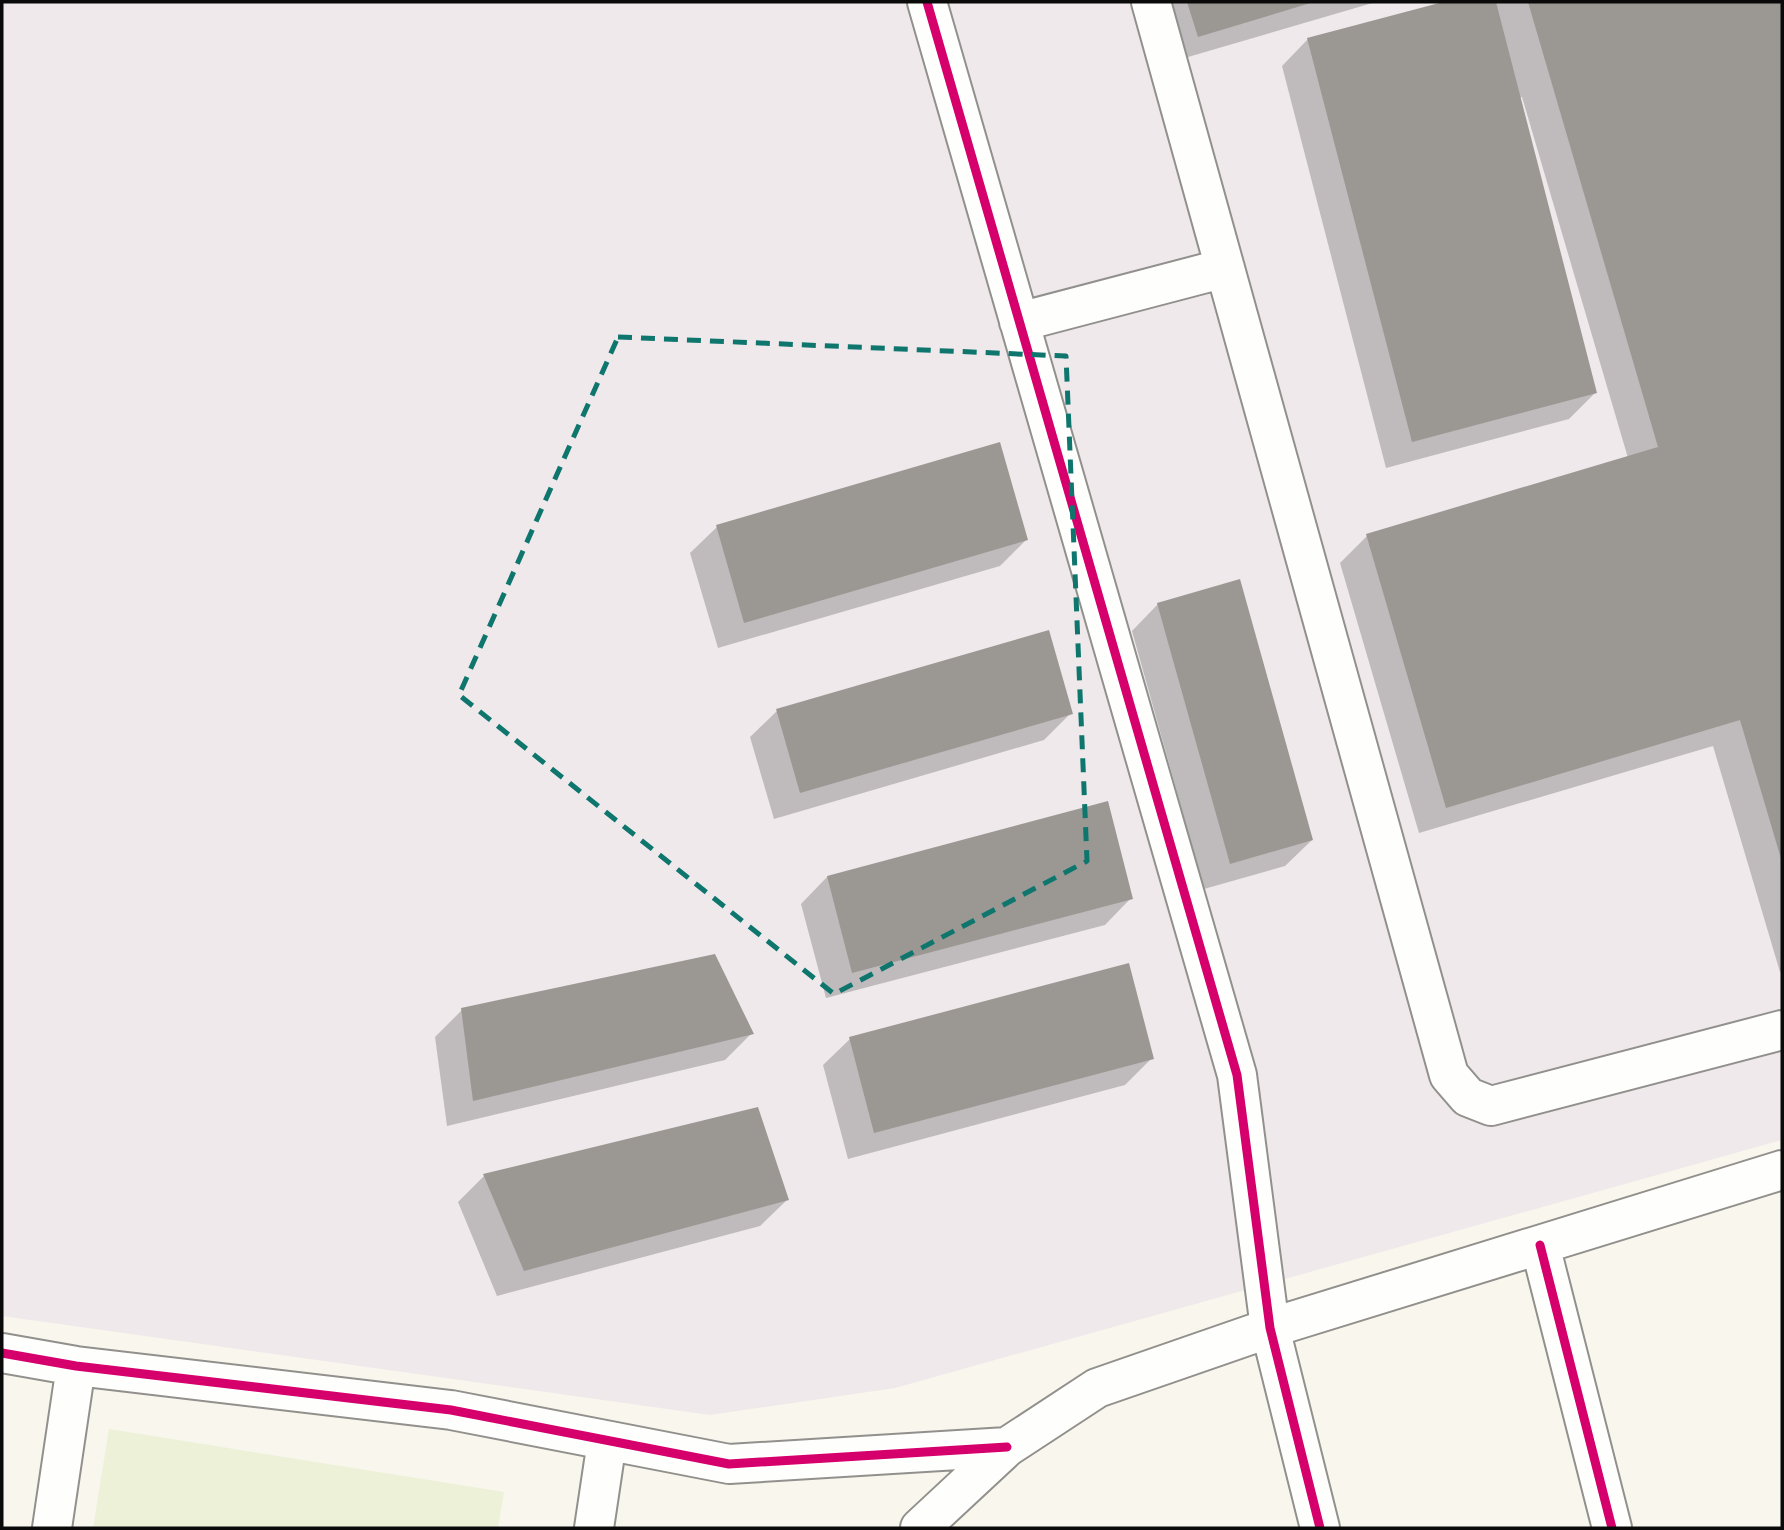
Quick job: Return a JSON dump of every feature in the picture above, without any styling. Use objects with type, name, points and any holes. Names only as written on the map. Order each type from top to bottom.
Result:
[{"type":"street","points":[[927,2],[1237,1074],[1270,1328],[1320,1528]]},
{"type":"street","points":[[1151,2],[1449,1075],[1468,1097],[1491,1106],[1782,1030]]},
{"type":"street","points":[[1019,322],[1225,268]]},
{"type":"street","points":[[920,1528],[1007,1447],[1097,1388],[1270,1328],[1782,1170]]},
{"type":"street","points":[[1540,1245],[1612,1528]]},
{"type":"street","points":[[2,1353],[76,1366],[451,1410],[729,1464],[1007,1447]]},
{"type":"street","points":[[52,1528],[76,1366]]},
{"type":"street","points":[[594,1528],[607,1441]]},
{"type":"highlighted area","points":[[618,337],[1066,356],[1087,861],[834,994],[459,695]]},
{"type":"shaded area","points":[[2,2],[1782,2],[1782,1140],[895,1388],[710,1415],[2,1316]]},
{"type":"green space","points":[[109,1429],[504,1492],[498,1528],[93,1528]]},
{"type":"building","points":[[1187,2],[1314,2],[1198,37]]},
{"type":"building","points":[[1443,2],[1496,2],[1597,393],[1412,442],[1307,38]]},
{"type":"building","points":[[1528,2],[1782,2],[1782,862],[1740,720],[1446,808],[1366,534],[1658,447]]},
{"type":"building","points":[[1000,442],[1028,540],[744,623],[716,525]]},
{"type":"building","points":[[1240,579],[1313,840],[1230,864],[1157,603]]},
{"type":"building","points":[[1049,630],[1073,714],[800,793],[776,709]]},
{"type":"building","points":[[1108,801],[1133,899],[852,973],[827,876]]},
{"type":"building","points":[[715,954],[754,1034],[473,1101],[461,1008]]},
{"type":"building","points":[[1129,963],[1154,1059],[874,1133],[849,1037]]},
{"type":"building","points":[[758,1107],[789,1200],[524,1271],[483,1174]]},
{"type":"cycle path","points":[[927,2],[1237,1075],[1270,1328],[1320,1528]]},
{"type":"cycle path","points":[[1540,1245],[1612,1528]]},
{"type":"cycle path","points":[[2,1353],[76,1366],[451,1410],[729,1464],[1007,1447]]}]
